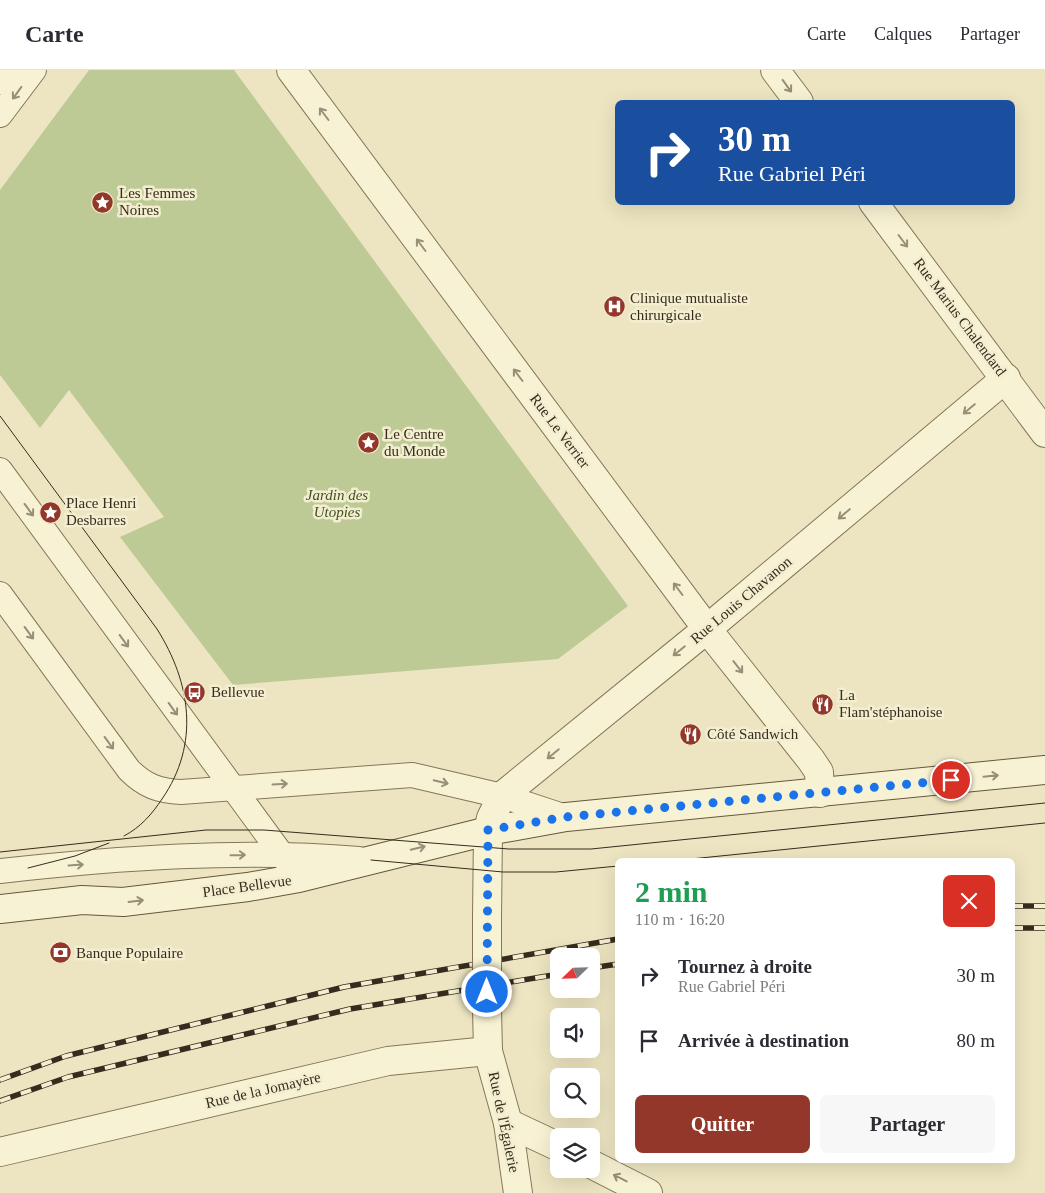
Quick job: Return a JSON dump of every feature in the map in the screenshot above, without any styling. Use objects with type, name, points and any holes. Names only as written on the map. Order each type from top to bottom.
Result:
[{"type":"street","name":"Rue Le Verrier","points":[[291,70],[707,628],[811,760],[819,772],[820,793]]},
{"type":"street","points":[[775,70],[798,100]]},
{"type":"street","name":"Rue Marius Chalendard","points":[[875,205],[1045,432]]},
{"type":"street","name":"Rue Louis Chavanon","points":[[488,830],[491,818],[502,796],[707,628],[1006,378]]},
{"type":"street","name":"Place Bellevue","points":[[0,909],[82,900],[123,902],[248,887],[299,878],[488,830],[566,817],[1045,770]]},
{"type":"street","points":[[488,830],[488,1051]]},
{"type":"street","name":"Rue de l'Égalerie","points":[[488,1051],[508,1123],[518,1193]]},
{"type":"street","name":"Rue de la Jomayère","points":[[0,1152],[388,1061],[488,1051]]},
{"type":"street","points":[[508,1123],[550,1143]]},
{"type":"street","points":[[600,1169],[648,1193]]},
{"type":"lane","points":[[0,82],[8,70]]},
{"type":"lane","points":[[0,116],[34,70]]},
{"type":"lane","points":[[0,470],[299,878]]},
{"type":"lane","points":[[0,594],[134,775],[145,784],[167,791],[412,775],[502,796],[566,817]]},
{"type":"lane","points":[[0,871],[178,857],[281,854],[371,860]]},
{"type":"green space","name":"Jardin des Utopies","points":[[89,70],[234,70],[628,606],[558,659],[233,685],[120,537],[164,517],[69,390],[40,428],[0,375],[0,190]]},
{"type":"tram line","points":[[0,416],[157,629],[169,650],[184,692],[186,735],[182,757],[174,778],[150,815],[124,836]]},
{"type":"tram line","points":[[0,852],[206,830],[264,830],[509,849],[591,849],[1045,803]]},
{"type":"tram line","points":[[701,858],[1045,823]]},
{"type":"tram line","points":[[28,868],[75,856],[109,843]]},
{"type":"tram line","points":[[371,860],[503,872],[556,872],[615,866]]},
{"type":"railway","points":[[1015,906],[1045,906]]},
{"type":"railway","points":[[1015,928],[1045,928]]},
{"type":"railway","points":[[0,1080],[66,1056],[344,987],[615,940]]},
{"type":"railway","points":[[600,967],[615,964]]},
{"type":"railway","points":[[0,1101],[68,1077],[350,1009],[550,976]]},
{"type":"place","name":"Les Femmes Noires","points":[[103,202]]},
{"type":"place","name":"Clinique mutualiste chirurgicale","points":[[614,307]]},
{"type":"place","name":"Le Centre du Monde","points":[[368,443]]},
{"type":"place","name":"Place Henri Desbarres","points":[[50,512]]},
{"type":"place","name":"Bellevue","points":[[195,692]]},
{"type":"place","name":"La Flam'stéphanoise","points":[[823,704]]},
{"type":"place","name":"Côté Sandwich","points":[[691,734]]},
{"type":"place","name":"Banque Populaire","points":[[60,953]]},
{"type":"route","points":[[487,992],[488,830],[566,817],[951,780]]}]
